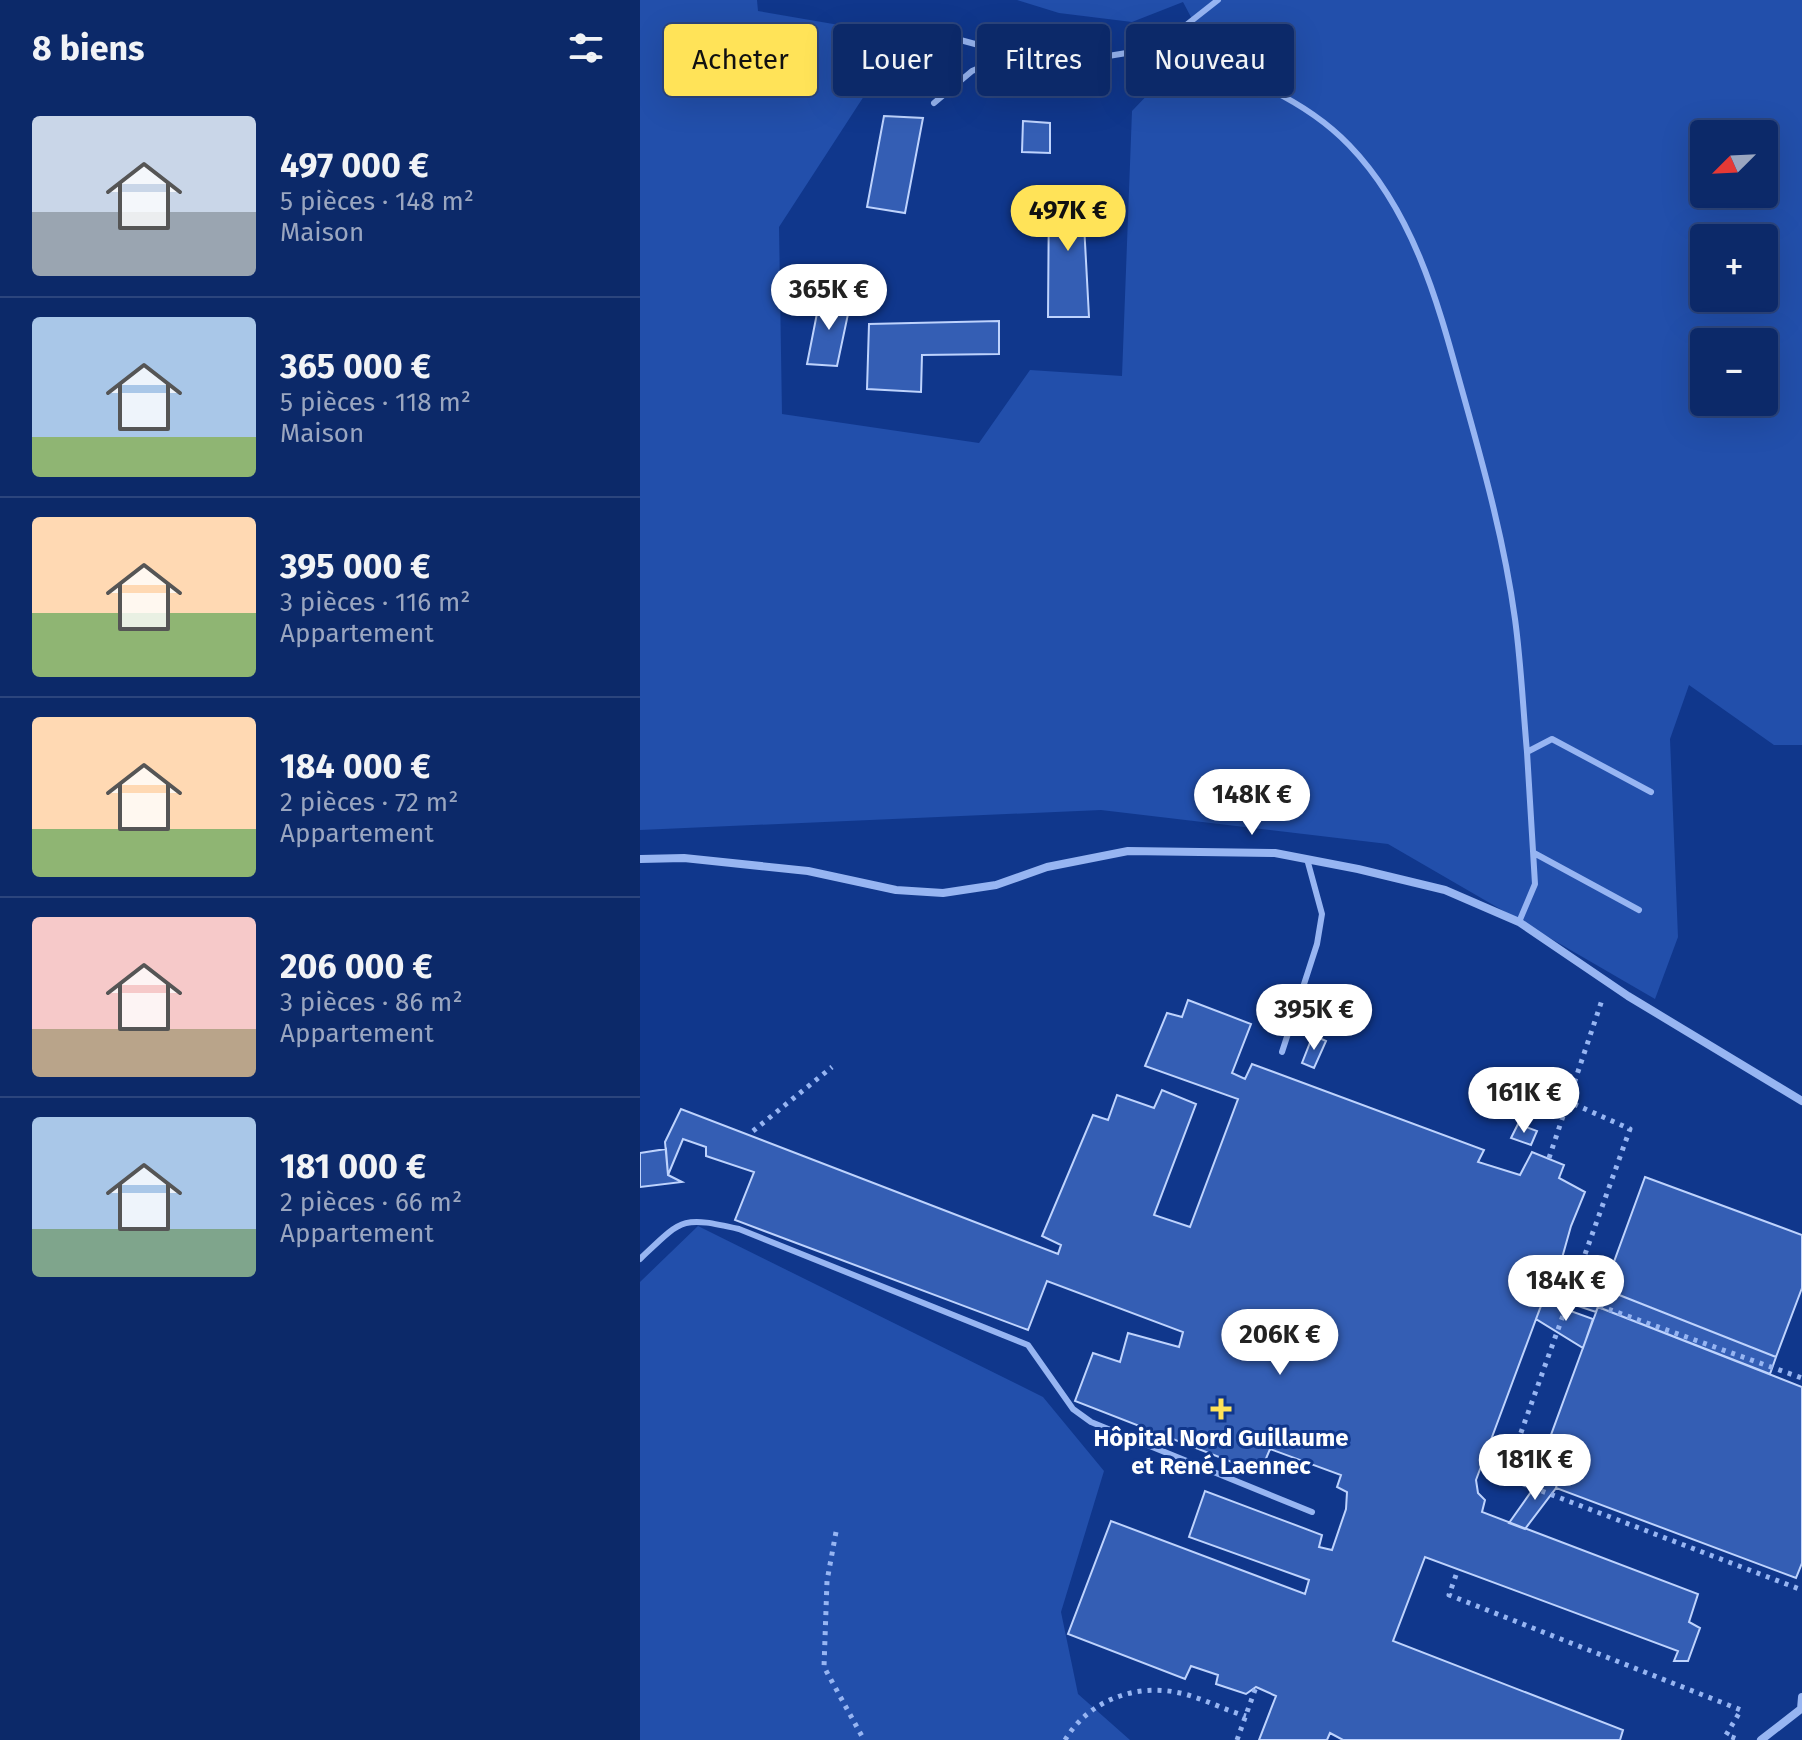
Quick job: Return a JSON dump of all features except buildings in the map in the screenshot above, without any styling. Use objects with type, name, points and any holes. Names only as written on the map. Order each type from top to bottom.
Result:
[{"type":"street","points":[[640,859],[684,858],[808,871],[896,890],[943,893],[996,885],[1047,867],[1128,851],[1275,853],[1307,859],[1445,890],[1519,922],[1608,982],[1802,1101]]},
{"type":"street","points":[[1761,1740],[1802,1709],[1802,1697]]},
{"type":"lane","points":[[1188,24],[1218,0]]},
{"type":"lane","points":[[934,103],[977,69]]},
{"type":"lane","points":[[1286,96],[1349,145],[1406,222],[1443,320],[1489,486],[1515,619],[1535,884],[1519,922]]},
{"type":"lane","points":[[1527,752],[1552,739],[1651,792]]},
{"type":"lane","points":[[1534,853],[1639,910]]},
{"type":"lane","points":[[1282,1052],[1317,944],[1322,914],[1307,859]]},
{"type":"lane","points":[[640,1259],[668,1232],[694,1219],[739,1229],[1028,1345],[1073,1409],[1091,1422],[1312,1512]]},
{"type":"path","points":[[1549,1158],[1565,1100],[1608,982]]},
{"type":"path","points":[[753,1131],[832,1067]]},
{"type":"path","points":[[1565,1100],[1630,1129],[1505,1477],[1802,1590]]},
{"type":"path","points":[[1571,1296],[1802,1378]]},
{"type":"path","points":[[836,1532],[827,1581],[824,1667],[864,1740]]},
{"type":"path","points":[[1456,1575],[1449,1595],[1741,1710],[1725,1737],[1740,1740]]},
{"type":"path","points":[[1237,1740],[1256,1687]]},
{"type":"path","points":[[1065,1740],[1072,1729],[1100,1705],[1140,1690],[1183,1693],[1246,1716]]},
{"type":"shaded area","points":[[640,0],[757,0],[758,11],[833,24],[833,96],[864,96],[779,227],[782,414],[979,443],[1030,370],[1122,376],[1132,111],[1146,96],[1294,96],[1294,24],[1195,24],[1183,2],[1132,22],[1059,13],[1017,0],[1802,0],[1802,745],[1774,745],[1689,685],[1670,739],[1678,937],[1655,999],[1388,844],[1101,810],[640,830]]},
{"type":"shaded area","points":[[698,1226],[1043,1397],[1104,1471],[1061,1612],[1078,1694],[1130,1740],[640,1740],[640,1282]]},
{"type":"place","name":"Hôpital Nord Guillaume et René Laennec","points":[[1221,1409]]}]
